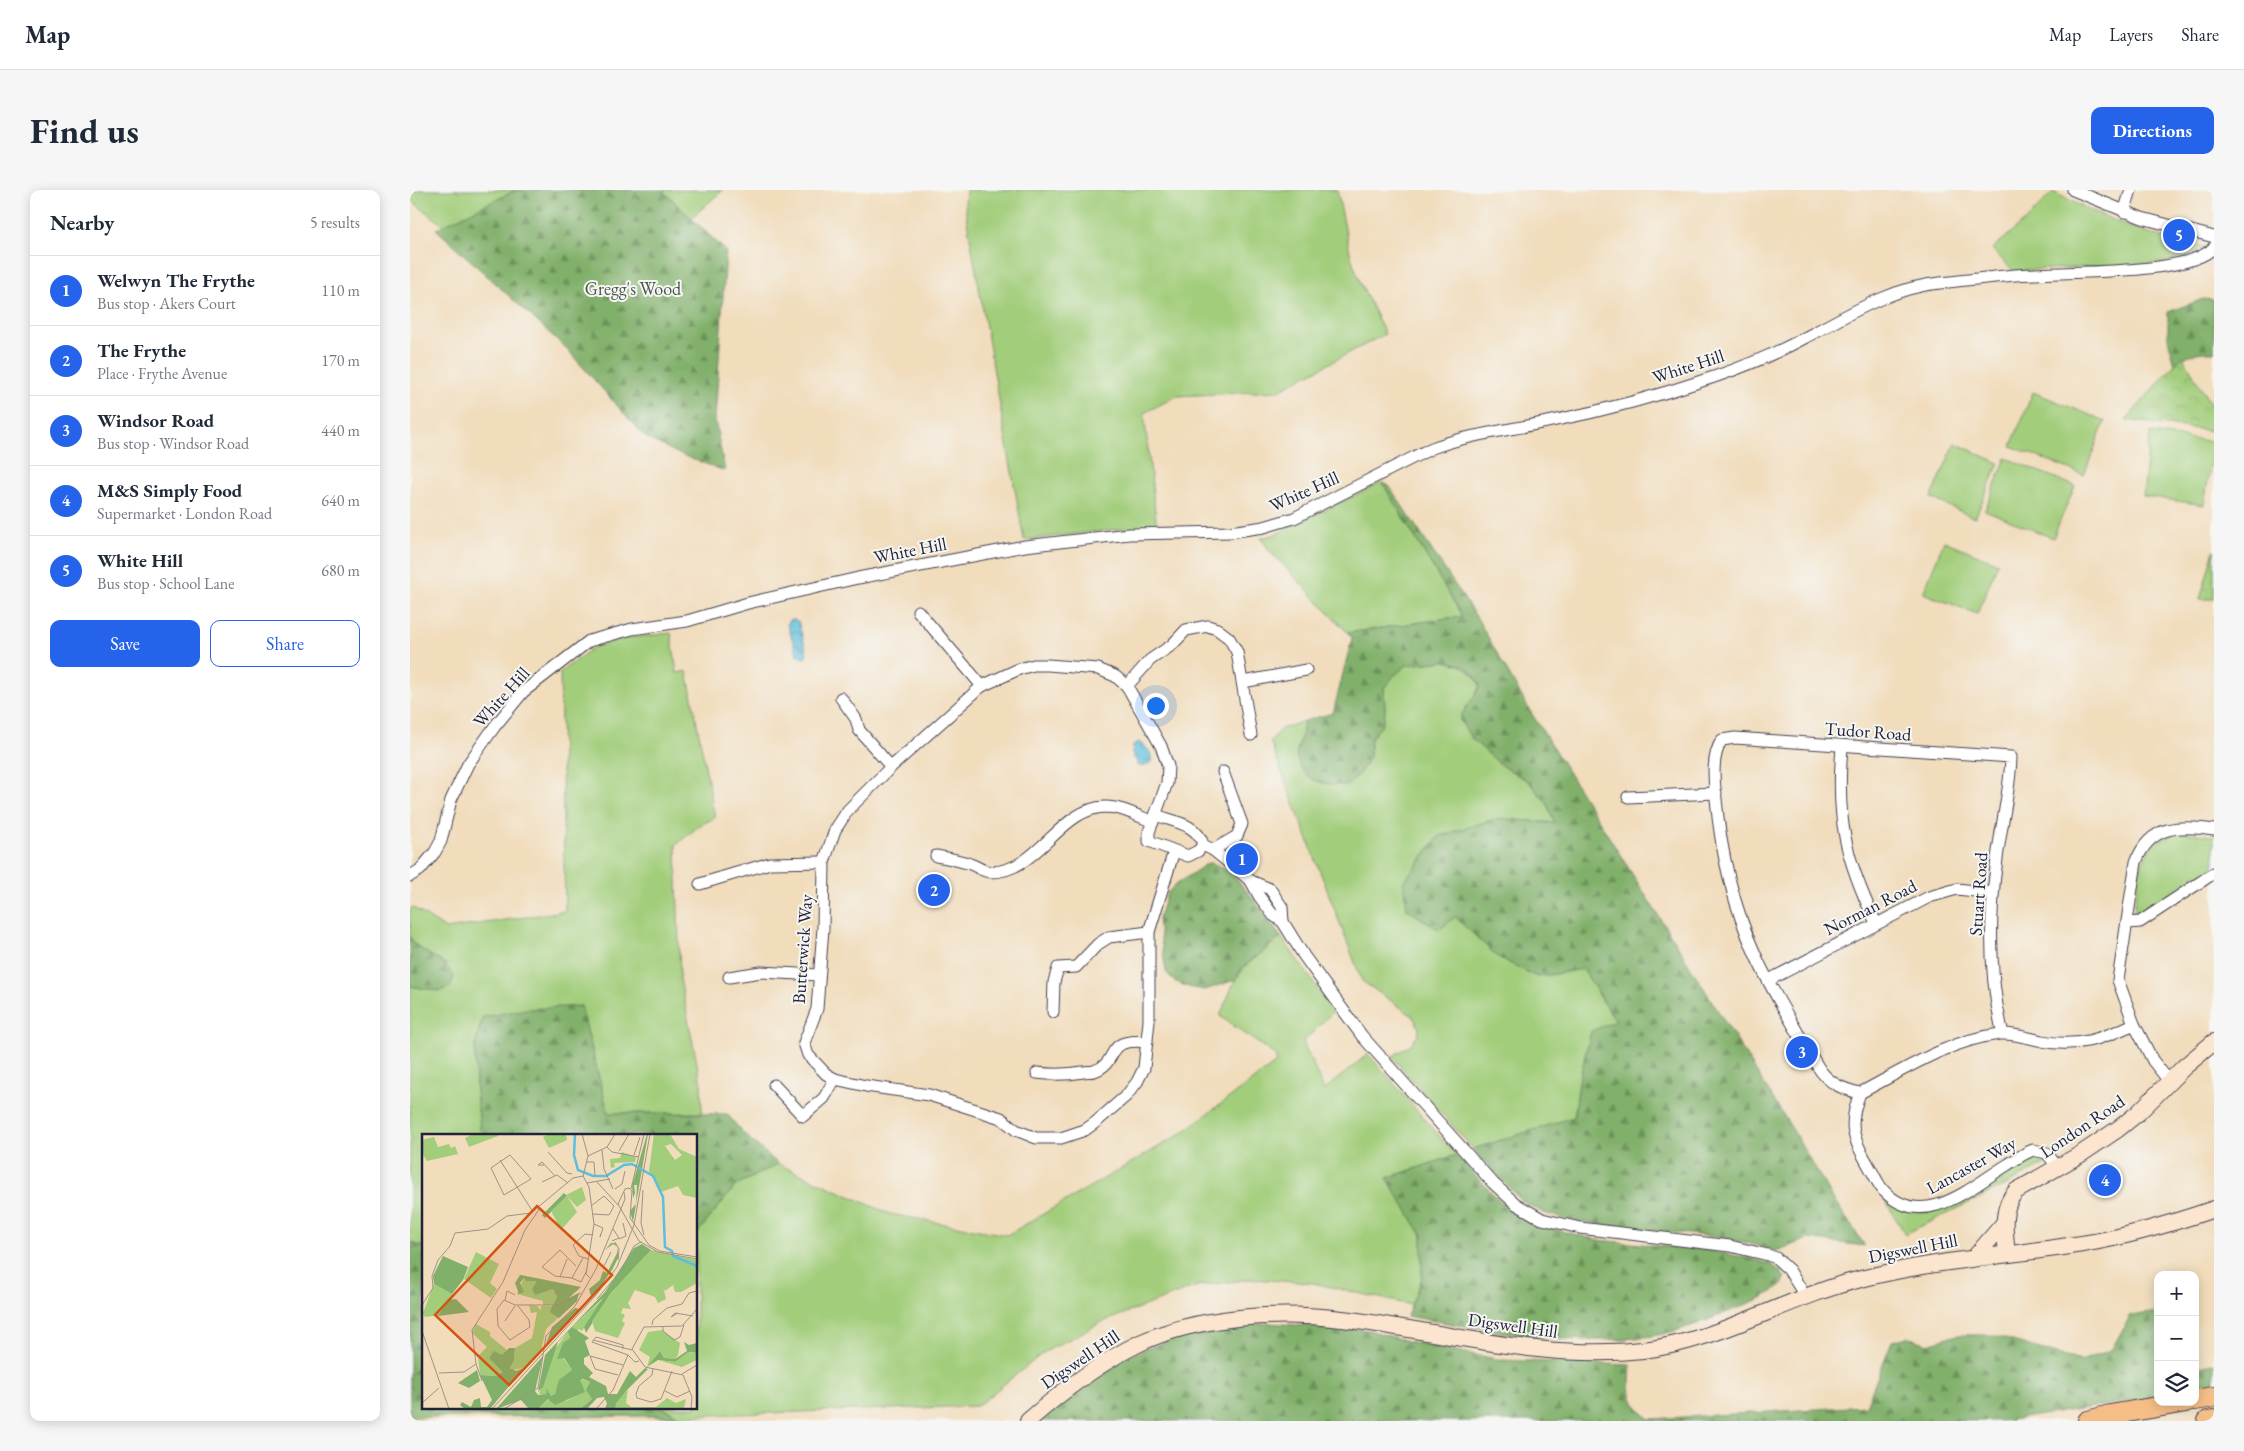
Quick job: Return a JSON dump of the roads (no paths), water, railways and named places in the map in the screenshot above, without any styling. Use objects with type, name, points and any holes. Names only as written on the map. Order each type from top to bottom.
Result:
[{"type":"highway","points":[[2199,1399],[2214,1397]]},
{"type":"highway","points":[[2088,1421],[2110,1415],[2163,1406]]},
{"type":"highway","points":[[2208,1421],[2214,1420]]},
{"type":"main road","name":"London Road","points":[[2008,1254],[2004,1223],[2008,1203],[2016,1191],[2096,1145],[2128,1122],[2169,1081],[2214,1042]]},
{"type":"main road","name":"Digswell Hill","points":[[1028,1421],[1044,1407],[1106,1362],[1143,1342],[1184,1329],[1224,1320],[1262,1316],[1341,1319],[1498,1345],[1560,1352],[1602,1353],[1656,1348],[1722,1329],[1838,1285],[1885,1273],[1974,1258],[2082,1244],[2142,1232],[2214,1209]]},
{"type":"main road","points":[[1974,1258],[2004,1223]]},
{"type":"street","points":[[2073,190],[2124,212],[2163,225],[2214,237]]},
{"type":"street","points":[[2124,212],[2131,190]]},
{"type":"street","name":"White Hill","points":[[410,876],[420,870],[436,852],[441,841],[451,800],[468,764],[494,726],[523,692],[589,642],[632,629],[687,621],[748,603],[858,578],[1025,546],[1130,534],[1230,532],[1264,527],[1294,518],[1432,448],[1456,440],[1597,412],[1691,384],[1781,350],[1839,319],[1907,290],[1932,284],[2033,274],[2108,271],[2165,266],[2204,255],[2214,247]]},
{"type":"street","points":[[918,611],[982,686]]},
{"type":"street","points":[[1127,686],[1150,660],[1172,645],[1186,630],[1208,626],[1223,632],[1234,645],[1237,652],[1251,735]]},
{"type":"street","name":"Butterwick Way","points":[[1155,819],[1167,783],[1168,766],[1160,746],[1127,686],[1115,676],[1098,669],[1034,665],[1005,674],[982,686],[890,767],[840,820],[828,847],[824,862],[823,928],[818,975],[817,1009],[804,1043],[805,1049],[817,1066],[835,1079],[866,1086],[929,1095],[1001,1118],[1025,1135],[1045,1139],[1062,1138],[1084,1130],[1126,1096],[1137,1082],[1144,1068],[1147,1042],[1149,932],[1174,851]]},
{"type":"street","points":[[1243,682],[1306,670]]},
{"type":"street","points":[[841,698],[856,719],[859,730],[890,767]]},
{"type":"street","name":"Tudor Road","points":[[1716,793],[1716,751],[1722,740],[1735,738],[1842,747],[2011,757]]},
{"type":"street","points":[[1842,747],[1839,797],[1845,841],[1852,869],[1876,923]]},
{"type":"street","name":"Stuart Road","points":[[2003,1034],[1994,995],[1994,893],[2001,828],[2010,783],[2011,757]]},
{"type":"street","points":[[1155,819],[1149,841],[1188,856],[1237,836],[1242,824],[1223,772]]},
{"type":"street","points":[[1628,798],[1716,793],[1719,832],[1728,878],[1755,956],[1822,1074],[1839,1086],[1860,1093],[1949,1046],[2003,1034],[2043,1041],[2076,1043],[2102,1039],[2134,1024]]},
{"type":"street","points":[[936,856],[958,860],[991,872],[1021,862],[1043,846],[1072,820],[1095,808],[1119,809],[1192,828],[1198,832],[1208,848],[1251,881],[1273,915],[1284,922],[1304,956],[1362,1036],[1493,1183],[1516,1204],[1542,1219],[1580,1228],[1730,1246],[1768,1255],[1776,1258],[1789,1270],[1805,1296]]},
{"type":"street","points":[[2169,1081],[2153,1061],[2134,1024],[2118,980],[2136,862],[2146,845],[2166,830],[2176,827],[2214,830]]},
{"type":"street","points":[[700,884],[770,864],[824,862]]},
{"type":"street","points":[[2128,923],[2140,922],[2214,873]]},
{"type":"street","name":"Norman Road","points":[[1769,980],[1876,923],[1944,892],[1957,890],[1994,893]]},
{"type":"street","points":[[1053,1012],[1054,982],[1058,968],[1076,967],[1098,944],[1109,937],[1149,932]]},
{"type":"street","points":[[728,977],[762,972],[818,975]]},
{"type":"street","points":[[1037,1073],[1066,1076],[1094,1071],[1108,1060],[1119,1044],[1130,1040],[1147,1042]]},
{"type":"street","points":[[774,1085],[803,1116],[824,1098],[835,1079]]},
{"type":"street","name":"Lancaster Way","points":[[1860,1093],[1852,1117],[1852,1127],[1858,1146],[1884,1191],[1903,1204],[1923,1209],[1934,1208],[1948,1202],[2033,1150],[2047,1153],[2057,1167]]},
{"type":"water","points":[[791,619],[798,621],[807,653],[805,658],[798,656],[787,624]]},
{"type":"water","points":[[1139,742],[1151,755],[1151,762],[1144,766],[1139,766],[1132,754],[1133,745]]},
{"type":"place","name":"White Hill","points":[[2179,235]]},
{"type":"place","name":"Welwyn The Frythe","points":[[1242,859]]},
{"type":"place","name":"The Frythe","points":[[934,890]]},
{"type":"place","name":"Windsor Road","points":[[1802,1052]]},
{"type":"place","name":"M&S Simply Food","points":[[2105,1180]]},
{"type":"park label","name":"Gregg's Wood","points":[[633,288]]}]
